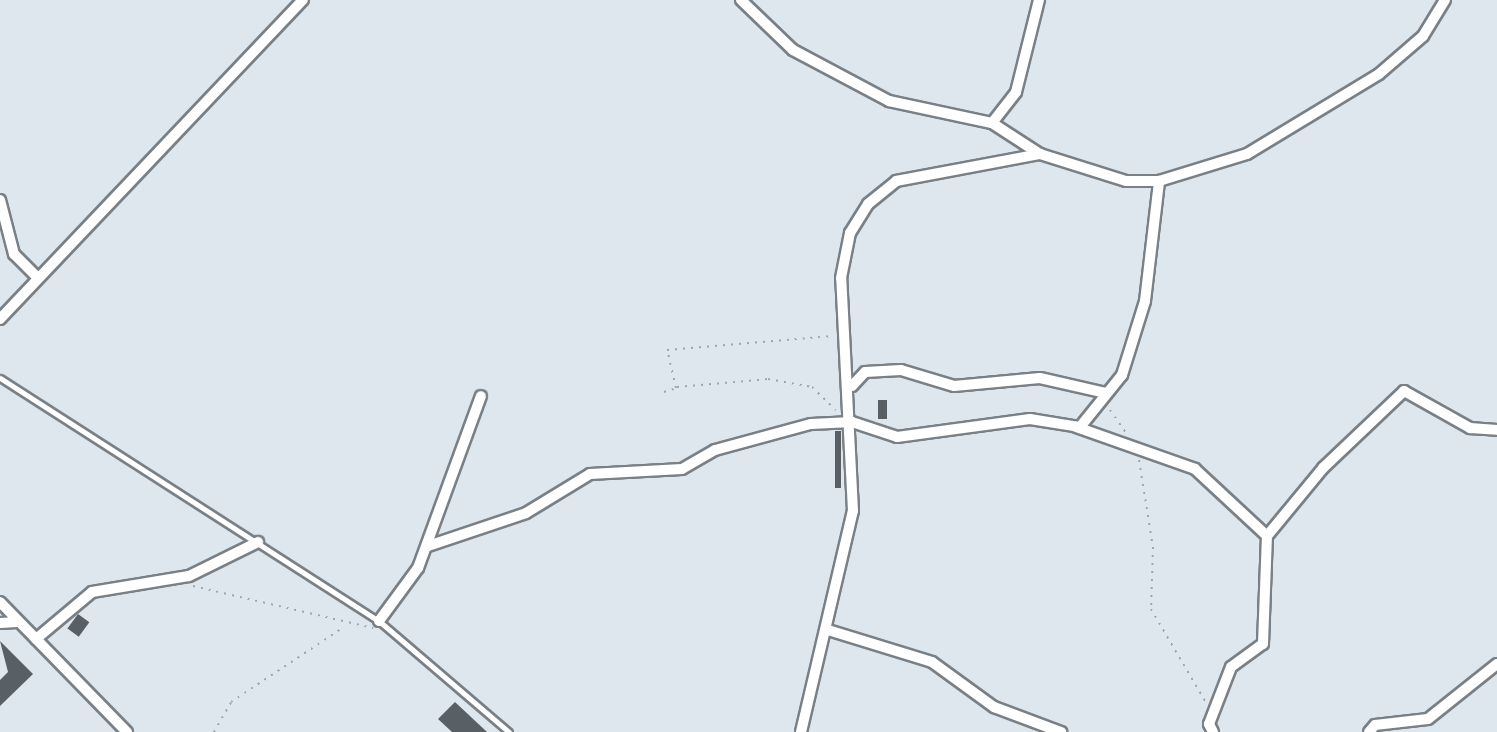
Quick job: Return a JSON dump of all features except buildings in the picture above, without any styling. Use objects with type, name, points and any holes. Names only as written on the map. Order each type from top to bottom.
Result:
[{"type":"street","points":[[2,313],[303,0]]},
{"type":"street","points":[[741,0],[793,50],[876,95],[992,123],[1040,154],[1126,181],[1159,181],[1247,154],[1379,74],[1423,36],[1445,0]]},
{"type":"street","points":[[992,123],[1016,92],[1039,0]]},
{"type":"street","points":[[801,732],[828,630],[853,511],[852,386],[845,336],[844,253],[875,198],[916,173],[1040,154]]},
{"type":"street","points":[[1076,427],[1122,375],[1145,301],[1159,181]]},
{"type":"street","points":[[0,200],[14,254],[38,278]]},
{"type":"street","points":[[852,386],[865,372],[901,370],[954,386],[1040,378],[1106,393]]},
{"type":"street","points":[[1213,732],[1212,717],[1231,667],[1263,644],[1267,536],[1323,468],[1404,391],[1470,428],[1497,430]]},
{"type":"street","points":[[379,621],[428,546],[481,396]]},
{"type":"street","points":[[428,546],[526,513],[590,474],[682,469],[761,435],[852,418],[897,437],[1030,419],[1076,427],[1132,444],[1195,469],[1267,536]]},
{"type":"street","points":[[36,639],[92,592],[189,576],[258,542]]},
{"type":"street","points":[[0,602],[127,732]]},
{"type":"street","points":[[0,623],[17,622]]},
{"type":"street","points":[[828,630],[932,662],[994,707],[1061,732]]},
{"type":"street","points":[[1369,732],[1375,725],[1428,719],[1497,664]]},
{"type":"lane","points":[[0,378],[379,621],[458,681],[509,732]]},
{"type":"path","points":[[676,388],[667,350],[845,336]]},
{"type":"path","points":[[664,392],[676,388],[768,379],[812,387],[832,409],[852,418]]},
{"type":"path","points":[[1106,393],[1111,419],[1132,444],[1153,547],[1151,609],[1212,717]]},
{"type":"path","points":[[188,585],[242,593],[344,627],[371,632],[379,621]]},
{"type":"path","points":[[214,732],[231,702],[344,627]]}]
